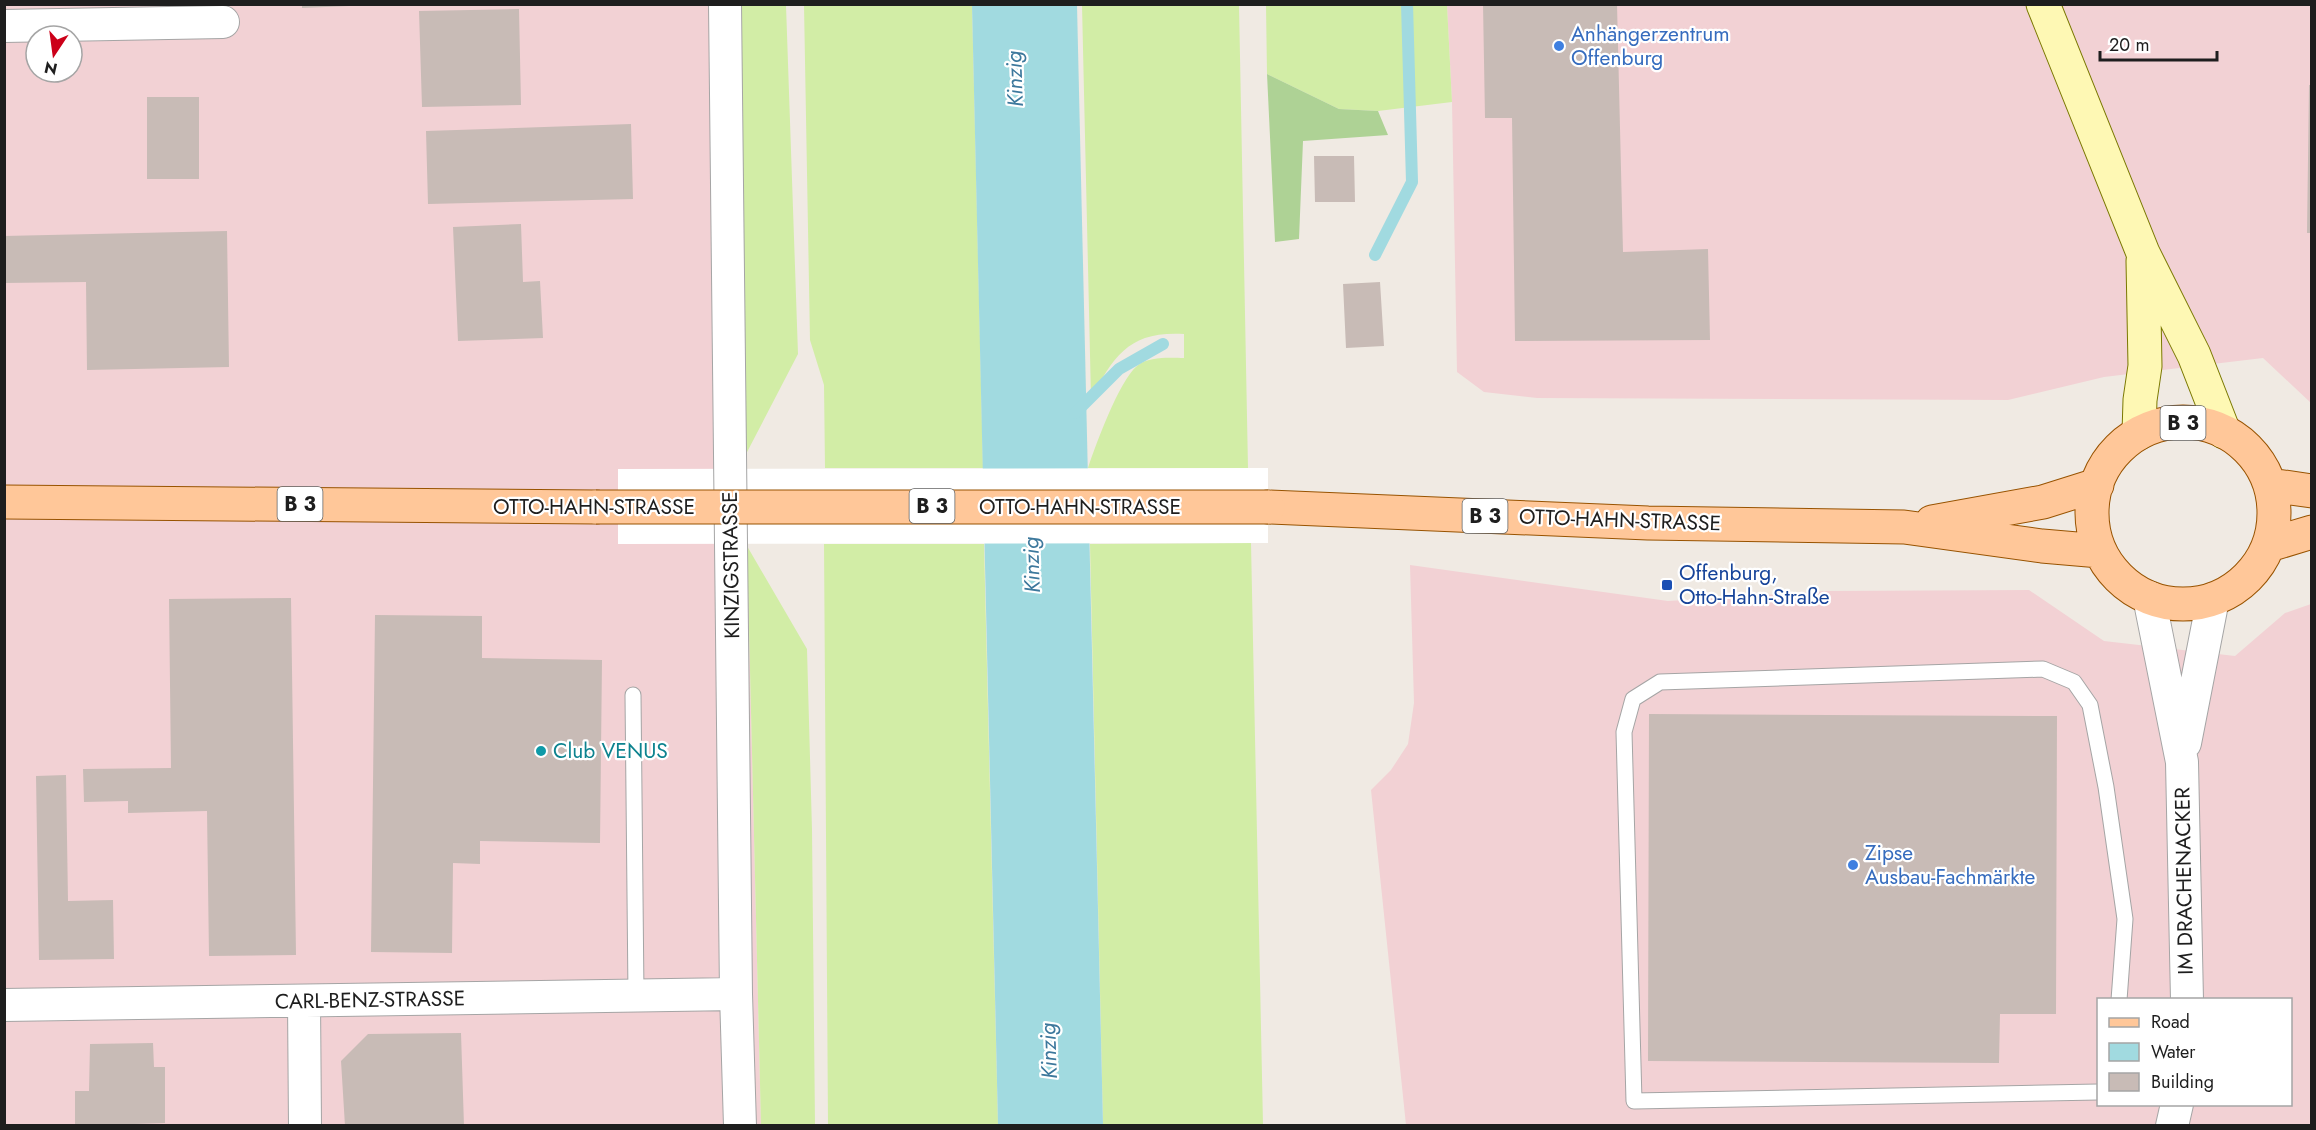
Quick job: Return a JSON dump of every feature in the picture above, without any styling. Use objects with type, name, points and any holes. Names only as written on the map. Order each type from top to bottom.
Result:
[{"type":"main road","name":"B 3","points":[[2097,485],[2106,464],[2121,447],[2139,433],[2167,424],[2196,423],[2224,432],[2249,451],[2259,463],[2270,485]]},
{"type":"main road","points":[[2097,485],[2093,518],[2100,551],[2112,569],[2127,585],[2149,597],[2168,603],[2191,604],[2213,599],[2237,587],[2250,575],[2269,545],[2274,515],[2270,485],[2312,491]]},
{"type":"main road","name":"OTTO-HAHN-STRASSE","points":[[1904,527],[2043,502],[2097,485]]},
{"type":"main road","name":"OTTO-HAHN-STRASSE","points":[[4,502],[596,507],[1268,507],[1648,523],[1904,527],[2042,546],[2100,551]]},
{"type":"main road","points":[[2269,545],[2312,532]]},
{"type":"street","name":"KINZIGSTRASSE","points":[[724,4],[736,994],[740,1125]]},
{"type":"street","points":[[2043,4],[2143,253],[2194,355],[2224,432]]},
{"type":"street","points":[[4,26],[223,22]]},
{"type":"street","points":[[2139,433],[2140,400],[2145,366],[2143,253]]},
{"type":"street","name":"IM DRACHENACKER","points":[[2149,597],[2182,762],[2187,998]]},
{"type":"street","name":"IM DRACHENACKER","points":[[2182,762],[2213,599]]},
{"type":"street","name":"CARL-BENZ-STRASSE","points":[[4,1005],[736,994]]},
{"type":"street","points":[[304,1001],[305,1125]]},
{"type":"street","points":[[2172,1125],[2176,1106]]},
{"type":"lane","points":[[2097,1092],[1634,1101],[1624,732],[1633,699],[1660,682],[2043,669],[2074,682],[2090,705],[2106,788],[2122,897],[2125,919],[2119,998]]},
{"type":"lane","points":[[633,695],[636,995]]},
{"type":"shaded area","points":[[5,5],[739,5],[747,546],[761,1125],[5,1126]]},
{"type":"shaded area","points":[[1447,5],[2311,5],[2311,403],[2263,358],[2104,377],[2008,400],[1537,398],[1484,392],[1457,372],[1452,102]]},
{"type":"shaded area","points":[[1410,565],[1668,601],[1827,591],[2029,590],[2104,641],[2235,656],[2285,613],[2311,604],[2311,1125],[1406,1125],[1371,790],[1391,770],[1408,744],[1414,703]]},
{"type":"green space","points":[[739,5],[786,5],[798,354],[745,456]]},
{"type":"green space","points":[[804,5],[972,5],[983,468],[825,468],[824,385],[810,340]]},
{"type":"green space","points":[[1082,5],[1239,5],[1248,468],[1088,468],[1109,414],[1130,374],[1137,366],[1147,361],[1160,358],[1184,358],[1184,334],[1150,337],[1126,349],[1108,369],[1091,398]]},
{"type":"green space","points":[[1266,5],[1447,5],[1452,102],[1378,111],[1339,109],[1267,74]]},
{"type":"green space","points":[[1267,74],[1339,109],[1378,111],[1388,135],[1303,141],[1299,239],[1275,242]]},
{"type":"green space","points":[[1251,543],[1263,1125],[1103,1125],[1090,544]]},
{"type":"green space","points":[[824,544],[984,544],[998,1125],[828,1125]]},
{"type":"green space","points":[[747,546],[807,649],[812,830],[815,1125],[761,1125]]},
{"type":"water","name":"Kinzig","points":[[972,5],[1077,5],[1103,1125],[998,1125]]},
{"type":"pier","points":[[1268,468],[1268,543],[618,544],[618,469]]},
{"type":"building","points":[[302,4],[349,4],[349,6],[302,8]]},
{"type":"building","points":[[1483,4],[1617,4],[1623,252],[1708,249],[1710,340],[1515,341],[1512,118],[1485,118]]},
{"type":"building","points":[[519,9],[521,105],[422,107],[419,11]]},
{"type":"building","points":[[2309,85],[2312,85],[2312,233],[2307,233]]},
{"type":"building","points":[[147,97],[199,97],[199,179],[147,179]]},
{"type":"building","points":[[631,124],[633,199],[428,204],[426,131]]},
{"type":"building","points":[[1314,156],[1354,156],[1355,202],[1315,202]]},
{"type":"building","points":[[521,224],[523,282],[540,281],[543,338],[458,341],[453,227]]},
{"type":"building","points":[[227,231],[229,367],[87,370],[86,282],[4,283],[4,236]]},
{"type":"building","points":[[1380,282],[1384,346],[1346,348],[1343,284]]},
{"type":"building","points":[[291,598],[296,955],[209,956],[207,811],[128,813],[128,801],[84,802],[83,769],[171,768],[169,599]]},
{"type":"building","points":[[375,615],[482,616],[482,658],[602,660],[600,843],[480,841],[480,864],[453,863],[452,953],[371,952]]},
{"type":"building","name":"Zipse Ausbau-Fachmärkte","points":[[1649,714],[2057,716],[2056,1014],[2000,1014],[1999,1063],[1648,1061]]},
{"type":"building","points":[[66,775],[68,901],[113,900],[114,959],[39,960],[36,776]]},
{"type":"building","points":[[461,1033],[464,1126],[345,1126],[341,1061],[368,1034]]},
{"type":"building","points":[[153,1043],[154,1067],[165,1067],[165,1123],[75,1126],[75,1091],[89,1091],[90,1044]]},
{"type":"waterway","points":[[1375,255],[1412,182],[1407,4]]},
{"type":"waterway","points":[[1075,413],[1119,369],[1163,344]]},
{"type":"place","name":"Anhängerzentrum Offenburg","points":[[1559,46]]},
{"type":"place","name":"Offenburg, Otto-Hahn-Straße","points":[[1667,585]]},
{"type":"place","name":"Club VENUS","points":[[541,751]]},
{"type":"place","name":"Zipse Ausbau-Fachmärkte","points":[[1853,865]]}]
